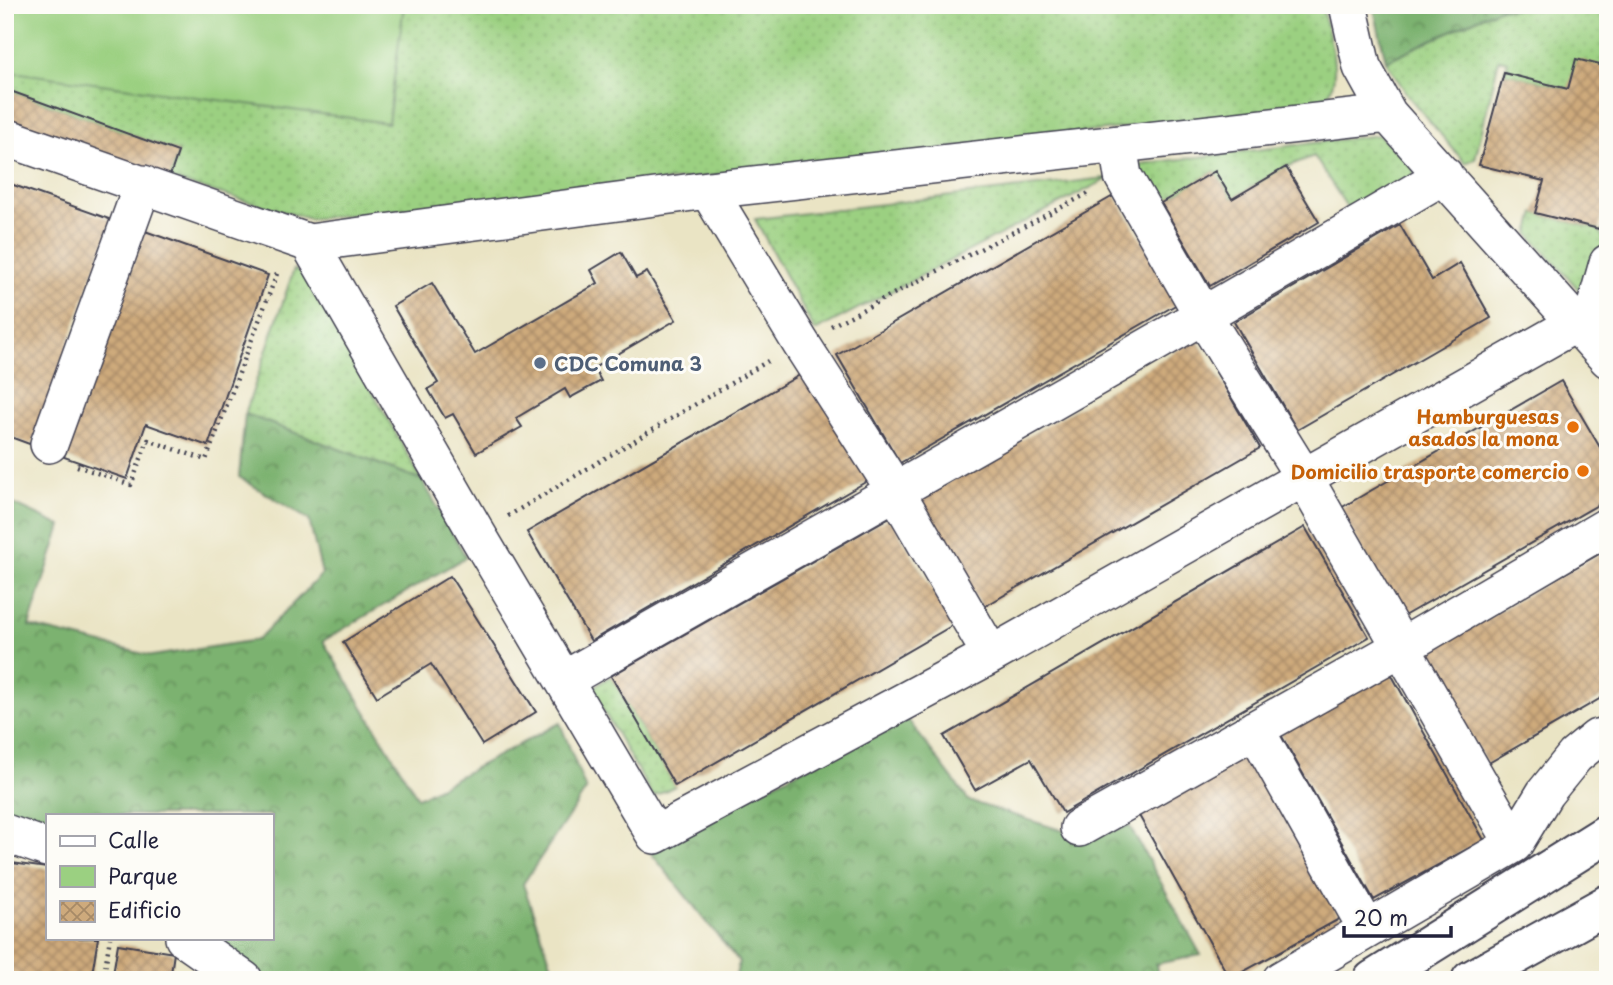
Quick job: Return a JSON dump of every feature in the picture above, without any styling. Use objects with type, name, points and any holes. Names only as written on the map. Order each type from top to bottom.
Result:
[{"type":"main road","points":[[1373,980],[1608,833]]},
{"type":"main road","points":[[1471,980],[1608,904]]},
{"type":"street","points":[[1348,5],[1362,67],[1388,114],[1608,359]]},
{"type":"street","points":[[5,137],[300,239],[1388,114]]},
{"type":"street","points":[[1118,145],[1123,176],[1204,317],[1303,476],[1514,844]]},
{"type":"street","points":[[564,680],[1204,317],[1444,175]]},
{"type":"street","points":[[49,444],[143,184]]},
{"type":"street","points":[[708,191],[895,490],[991,655]]},
{"type":"street","points":[[300,239],[655,835],[991,655],[1303,476],[1576,324],[1594,313],[1608,263]]},
{"type":"street","points":[[1079,828],[1400,648],[1608,526]]},
{"type":"street","points":[[1255,729],[1367,929]]},
{"type":"street","points":[[1281,980],[1514,844],[1545,793],[1576,756],[1597,738],[1608,736]]},
{"type":"street","points":[[5,833],[46,848]]},
{"type":"street","points":[[187,940],[244,980]]},
{"type":"path","points":[[49,444],[55,458],[131,485],[148,440],[206,460],[300,239]]},
{"type":"path","points":[[103,980],[110,940]]},
{"type":"green space","points":[[5,5],[1321,5],[1333,53],[1334,79],[1325,98],[1310,106],[573,192],[310,219],[169,179],[178,152],[5,89]]},
{"type":"green space","points":[[5,5],[404,5],[388,123],[5,71]]},
{"type":"green space","points":[[1373,5],[1608,5],[1608,12],[1500,8],[1386,61]]},
{"type":"green space","points":[[1500,8],[1608,12],[1608,67],[1568,89],[1504,73],[1508,61],[1499,59],[1475,159],[1465,163],[1408,96],[1386,61]]},
{"type":"green space","points":[[1379,135],[1414,168],[1413,180],[1352,215],[1314,156],[1286,167],[1232,199],[1215,171],[1161,203],[1139,174],[1141,164]]},
{"type":"green space","points":[[1123,176],[1105,180],[815,331],[755,219]]},
{"type":"green space","points":[[1535,213],[1599,229],[1605,241],[1594,292],[1588,300],[1529,234]]},
{"type":"green space","points":[[294,269],[308,276],[422,480],[245,414]]},
{"type":"green space","points":[[245,414],[422,480],[466,557],[323,641],[418,798],[560,723],[586,790],[523,884],[557,980],[267,980],[212,940],[273,940],[273,814],[46,814],[46,823],[5,808],[5,500],[61,526],[29,626],[152,656],[257,640],[322,574],[309,520],[239,477]]},
{"type":"green space","points":[[611,676],[675,786],[653,797],[591,689]]},
{"type":"green space","points":[[906,717],[969,801],[1089,839],[1129,825],[1201,955],[1156,964],[1158,980],[735,980],[739,962],[647,848]]},
{"type":"building","points":[[1576,59],[1608,67],[1608,194],[1599,229],[1535,213],[1544,181],[1479,165],[1504,73],[1568,89]]},
{"type":"building","points":[[5,89],[178,152],[169,179],[5,120]]},
{"type":"building","points":[[1286,167],[1319,222],[1210,286],[1161,203],[1215,171],[1232,199]]},
{"type":"building","points":[[5,182],[112,220],[32,445],[5,435]]},
{"type":"building","points":[[1115,195],[1179,303],[900,463],[837,355]]},
{"type":"building","points":[[1400,225],[1432,280],[1460,263],[1491,318],[1297,430],[1234,322]]},
{"type":"building","points":[[145,231],[268,275],[208,446],[146,424],[127,479],[64,457]]},
{"type":"building","points":[[621,252],[636,278],[647,272],[676,320],[594,368],[601,381],[570,398],[565,389],[516,418],[522,427],[476,453],[453,414],[445,418],[428,389],[438,383],[393,306],[432,283],[475,354],[598,283],[591,270]]},
{"type":"building","points":[[1197,339],[1260,448],[982,608],[919,499]]},
{"type":"building","points":[[805,372],[869,480],[591,641],[527,532]]},
{"type":"building","points":[[1561,381],[1608,461],[1608,499],[1402,617],[1339,509]]},
{"type":"building","points":[[890,517],[953,625],[675,786],[611,676]]},
{"type":"building","points":[[1305,527],[1369,637],[1063,813],[1031,759],[975,790],[944,736]]},
{"type":"building","points":[[1608,549],[1608,694],[1487,764],[1423,654]]},
{"type":"building","points":[[450,576],[536,712],[482,745],[431,664],[377,697],[343,642]]},
{"type":"building","points":[[1390,672],[1484,840],[1374,900],[1280,733]]},
{"type":"building","points":[[1247,751],[1341,918],[1230,979],[1137,812]]},
{"type":"building","points":[[5,862],[46,868],[46,940],[98,940],[91,980],[5,980]]},
{"type":"building","points":[[118,944],[174,953],[170,980],[112,980]]},
{"type":"place","name":"CDC Comuna 3","points":[[540,363]]},
{"type":"place","name":"Hamburguesas asados la mona","points":[[1573,427]]},
{"type":"place","name":"Domicilio trasporte comercio","points":[[1583,471]]}]
